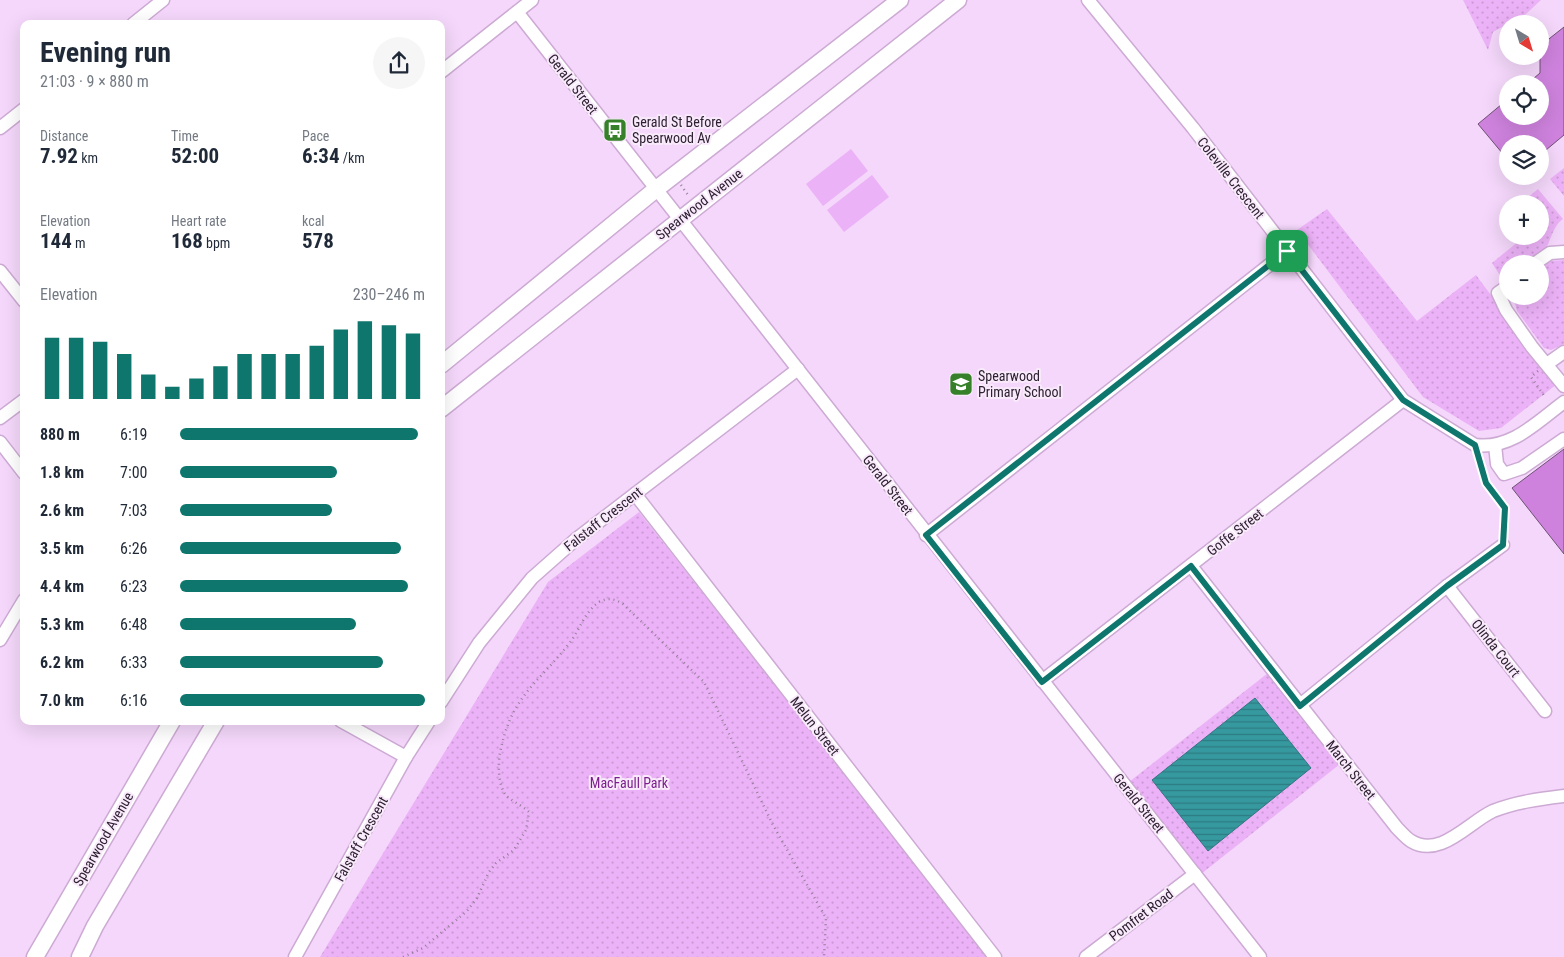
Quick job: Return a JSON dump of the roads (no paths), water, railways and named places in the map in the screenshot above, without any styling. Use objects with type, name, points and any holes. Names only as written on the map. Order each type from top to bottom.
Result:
[{"type":"main road","points":[[445,362],[655,190],[900,0]]},
{"type":"main road","name":"Spearwood Avenue","points":[[445,406],[958,0]]},
{"type":"main road","name":"Spearwood Avenue","points":[[35,957],[170,725]]},
{"type":"main road","points":[[80,957],[95,926],[214,725]]},
{"type":"street","points":[[138,20],[163,0]]},
{"type":"street","points":[[445,69],[532,0]]},
{"type":"street","name":"Coleville Crescent","points":[[1088,0],[1193,128],[1403,400],[1475,445],[1495,445]]},
{"type":"street","name":"Gerald Street","points":[[517,12],[678,220],[798,369],[926,535],[1260,957]]},
{"type":"street","points":[[0,128],[20,112]]},
{"type":"street","points":[[926,535],[1287,251]]},
{"type":"street","points":[[1547,255],[1564,252]]},
{"type":"street","points":[[0,271],[20,296]]},
{"type":"street","points":[[1505,305],[1506,310],[1564,386]]},
{"type":"street","points":[[1547,364],[1564,352]]},
{"type":"street","name":"Falstaff Crescent","points":[[445,696],[479,643],[532,578],[575,540],[798,369]]},
{"type":"street","name":"Goffe Street","points":[[1042,682],[1403,400]]},
{"type":"street","points":[[1564,402],[1520,435],[1495,445],[1497,464],[1504,474],[1522,468],[1564,439]]},
{"type":"street","points":[[0,418],[20,403]]},
{"type":"street","points":[[0,442],[20,468]]},
{"type":"street","name":"Melun Street","points":[[635,494],[995,957]]},
{"type":"street","points":[[1300,706],[1447,586],[1503,545]]},
{"type":"street","name":"March Street","points":[[1191,566],[1397,828],[1410,841],[1423,846],[1442,843],[1490,813],[1515,802],[1564,796]]},
{"type":"street","name":"Olinda Court","points":[[1447,586],[1544,711]]},
{"type":"street","points":[[0,640],[20,607]]},
{"type":"street","points":[[348,725],[406,757]]},
{"type":"street","name":"Falstaff Crescent","points":[[295,957],[406,757],[426,725]]},
{"type":"street","name":"Pomfret Road","points":[[1086,957],[1195,874]]},
{"type":"place","name":"Gerald St Before Spearwood Av","points":[[615,130]]},
{"type":"place","name":"Spearwood Primary School","points":[[961,384]]},
{"type":"park label","name":"MacFaull Park","points":[[629,783]]}]
